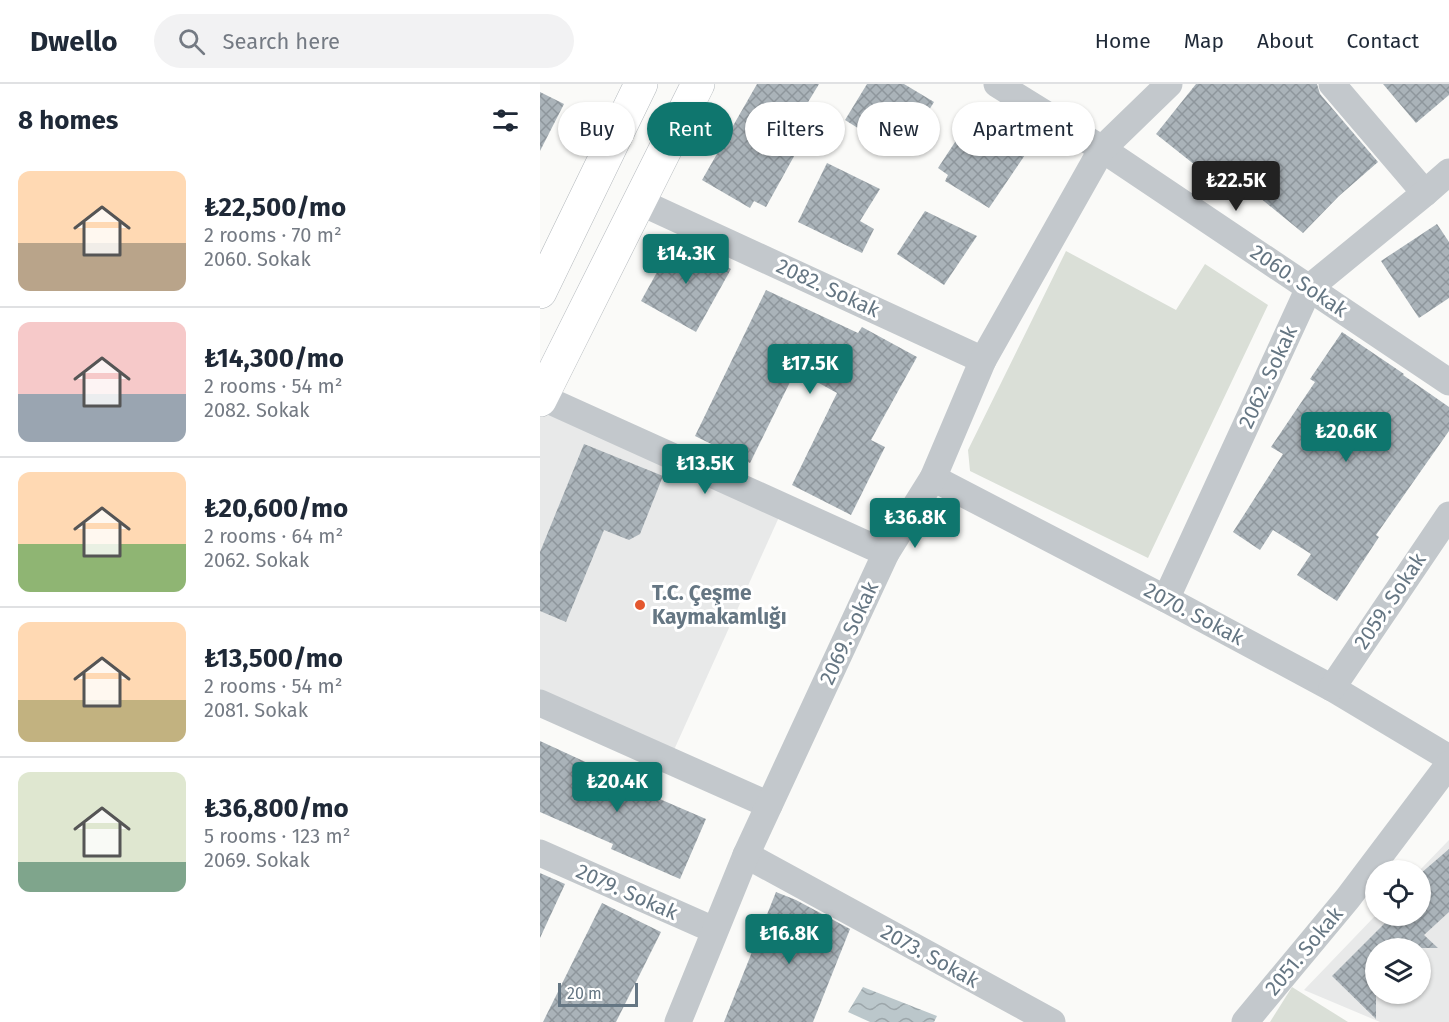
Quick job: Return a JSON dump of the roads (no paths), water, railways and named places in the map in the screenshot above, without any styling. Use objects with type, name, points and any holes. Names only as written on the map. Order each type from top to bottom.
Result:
[{"type":"highway","points":[[540,292],[641,84]]},
{"type":"highway","points":[[541,398],[698,84]]},
{"type":"street","name":"2060. Sokak","points":[[997,84],[1102,149],[1449,382]]},
{"type":"street","name":"2069. Sokak","points":[[678,1022],[714,930],[769,805],[886,553],[933,478],[983,360],[1102,149],[1169,84]]},
{"type":"street","points":[[1332,84],[1425,193]]},
{"type":"street","name":"2062. Sokak","points":[[1166,599],[1309,288],[1449,172]]},
{"type":"street","name":"2082. Sokak","points":[[640,202],[983,360]]},
{"type":"street","points":[[541,398],[886,553]]},
{"type":"street","name":"2070. Sokak","points":[[933,478],[1332,688],[1449,758]]},
{"type":"street","name":"2059. Sokak","points":[[1332,688],[1449,515]]},
{"type":"street","points":[[540,703],[769,805]]},
{"type":"street","name":"2051. Sokak","points":[[1245,1022],[1348,898],[1449,764]]},
{"type":"street","name":"2079. Sokak","points":[[540,853],[714,930]]},
{"type":"street","name":"2073. Sokak","points":[[746,855],[1052,1022]]},
{"type":"water","points":[[863,987],[937,1016],[934,1022],[870,1022],[848,1012]]},
{"type":"place","name":"T.C. Çeşme Kaymakamlığı","points":[[640,605]]}]
